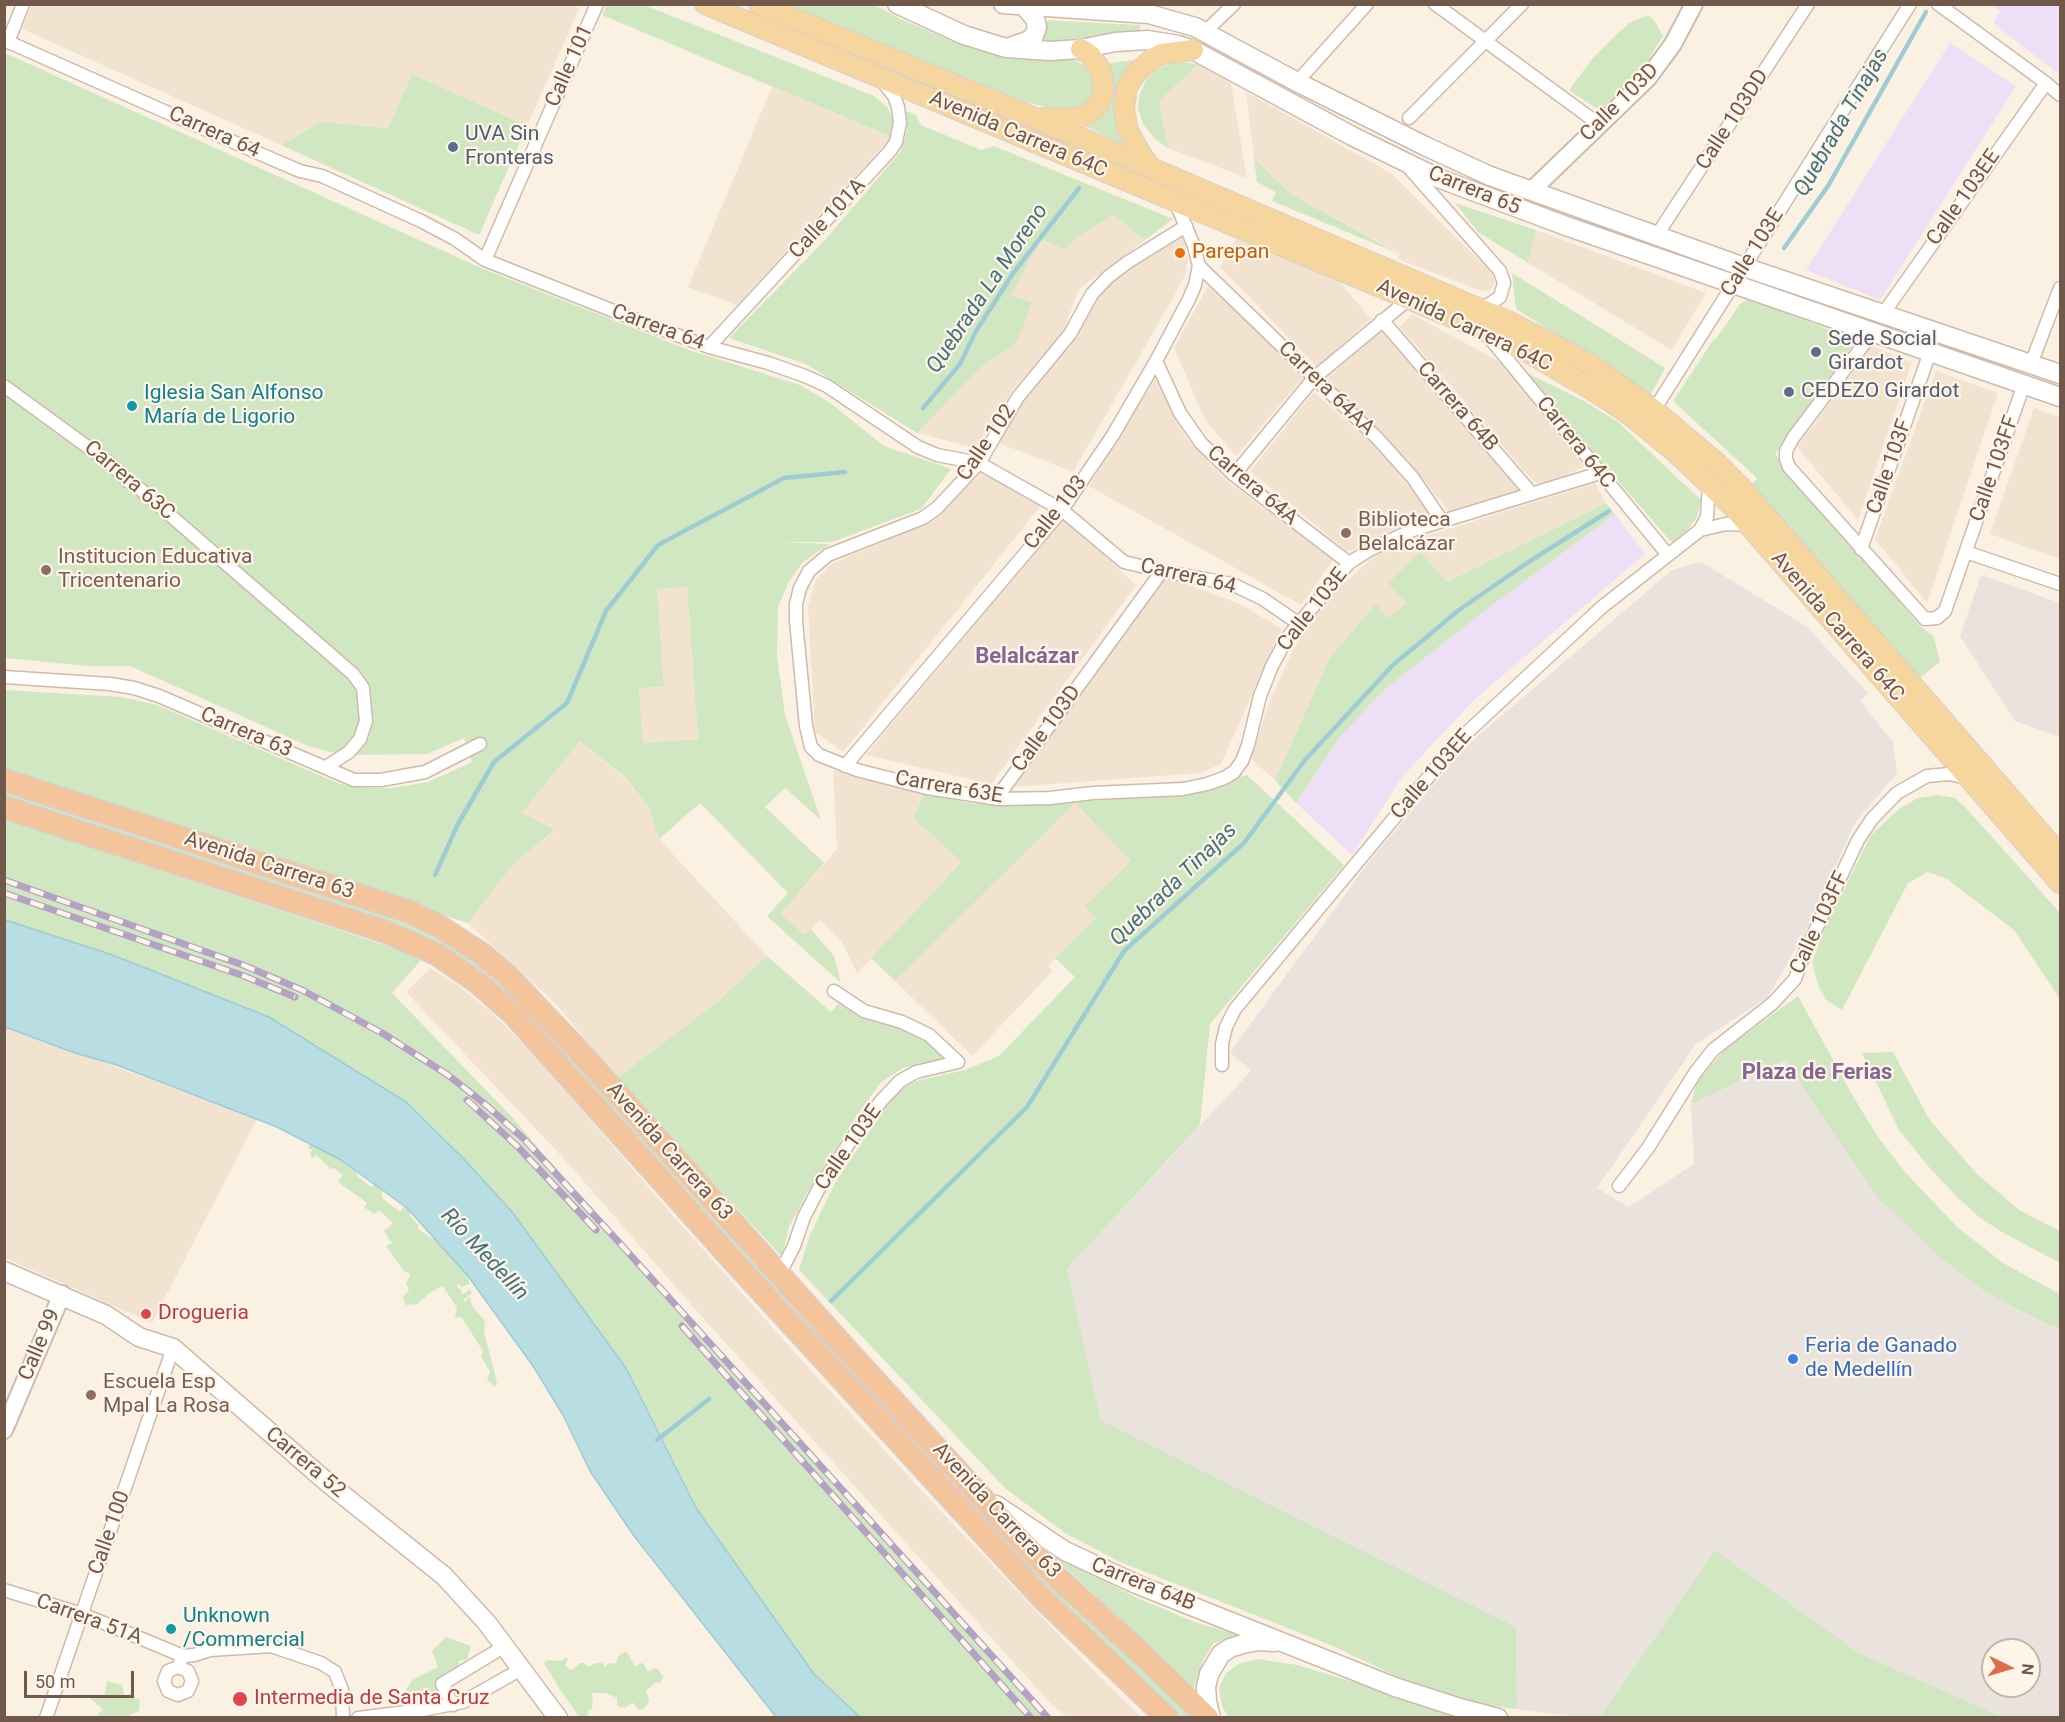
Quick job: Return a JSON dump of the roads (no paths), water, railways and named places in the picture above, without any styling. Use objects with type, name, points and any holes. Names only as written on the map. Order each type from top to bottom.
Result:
[{"type":"highway","name":"Avenida Carrera 63","points":[[4,780],[410,912],[467,943],[507,975],[544,1014],[976,1492],[1058,1578],[1209,1718]]},
{"type":"highway","name":"Avenida Carrera 63","points":[[4,807],[386,932],[436,954],[477,983],[513,1014],[726,1253],[1033,1588],[1167,1718]]},
{"type":"main road","name":"Avenida Carrera 64C","points":[[705,4],[1483,330],[1563,372],[1626,412],[1709,483],[1749,525],[2061,883]]},
{"type":"main road","name":"Avenida Carrera 64C","points":[[759,4],[1030,116],[1475,307],[1533,333],[1590,364],[1654,410],[1718,464],[1741,487],[2061,855]]},
{"type":"main road","name":"Carrera 65","points":[[897,4],[964,35],[1006,48],[1050,51],[1147,40],[1193,50],[1405,163],[1438,178],[1509,206],[1733,285],[2061,397]]},
{"type":"main road","name":"Carrera 65","points":[[1003,4],[1149,14],[1182,22],[1206,32],[1297,82],[1456,161],[1531,191],[1744,267],[2061,374]]},
{"type":"main road","points":[[1006,48],[1027,41],[1034,36],[1037,27],[1035,19],[1025,7]]},
{"type":"main road","points":[[1030,116],[1054,119],[1075,118],[1085,116],[1098,106],[1104,91],[1101,70],[1090,55],[1081,49]]},
{"type":"main road","points":[[1151,168],[1138,151],[1128,130],[1124,109],[1128,87],[1137,72],[1152,59],[1162,54],[1193,50]]},
{"type":"main road","name":"Carrera 52","points":[[4,1271],[62,1294],[106,1315],[139,1337],[172,1348],[328,1483],[444,1576],[487,1623],[523,1668],[558,1718]]},
{"type":"main road","name":"Carrera 64B","points":[[976,1492],[1038,1534],[1089,1564],[1395,1687],[1498,1718]]},
{"type":"main road","name":"Carrera 64B","points":[[1209,1718],[1206,1687],[1209,1674],[1221,1654],[1230,1648],[1258,1641],[1288,1644]]},
{"type":"street","points":[[6,41],[23,4]]},
{"type":"street","name":"Calle 101","points":[[485,260],[597,4]]},
{"type":"street","points":[[1206,32],[1234,4]]},
{"type":"street","points":[[1297,82],[1366,4]]},
{"type":"street","points":[[1435,4],[1600,124]]},
{"type":"street","points":[[1409,118],[1522,4]]},
{"type":"street","name":"Calle 103D","points":[[1531,191],[1643,83],[1661,62],[1694,4]]},
{"type":"street","name":"Calle 103DD","points":[[1657,235],[1808,4]]},
{"type":"street","name":"Calle 103E","points":[[1654,410],[1910,4]]},
{"type":"street","points":[[1938,4],[2061,95]]},
{"type":"street","name":"Carrera 64","points":[[6,41],[300,171],[322,176],[421,221],[455,239],[485,260],[709,347],[805,376],[827,386],[918,447],[937,455],[979,464],[1062,510],[1124,562],[1162,572],[1232,584],[1263,599],[1298,623]]},
{"type":"street","name":"Calle 101A","points":[[709,347],[891,151],[896,142],[900,123],[898,107],[894,96],[879,76]]},
{"type":"street","name":"Calle 103EE","points":[[1883,314],[2046,83]]},
{"type":"street","points":[[1405,163],[1500,271],[1504,284],[1500,297],[1488,305],[1475,307]]},
{"type":"street","points":[[1175,201],[1199,266]]},
{"type":"street","points":[[1186,226],[1189,217],[1197,214],[1207,215]]},
{"type":"street","name":"Calle 102","points":[[811,747],[806,726],[796,621],[796,604],[808,571],[828,555],[923,518],[937,508],[979,464],[1018,397],[1071,334],[1092,294],[1108,277],[1128,262],[1186,226]]},
{"type":"street","name":"Calle 103","points":[[845,766],[1062,510],[1113,435],[1156,361],[1189,299],[1199,266]]},
{"type":"street","name":"Carrera 64AA","points":[[1199,266],[1378,439],[1406,470],[1442,521]]},
{"type":"street","points":[[2031,364],[2061,288]]},
{"type":"street","points":[[1234,475],[1314,378],[1408,299]]},
{"type":"street","name":"Carrera 64B","points":[[1382,320],[1532,494]]},
{"type":"street","name":"Carrera 64C","points":[[1483,330],[1668,555]]},
{"type":"street","points":[[1862,549],[1790,467],[1786,459],[1786,451],[1793,438],[1873,332]]},
{"type":"street","name":"Calle 103F","points":[[1862,549],[1930,352]]},
{"type":"street","name":"Carrera 64A","points":[[1156,361],[1180,413],[1201,443],[1234,475],[1349,563]]},
{"type":"street","name":"Calle 103FF","points":[[1862,549],[1925,619],[1937,618],[1945,611],[2024,384]]},
{"type":"street","name":"Carrera 63C","points":[[4,386],[111,464],[353,674],[363,688],[366,721],[360,739],[349,752],[326,767]]},
{"type":"street","name":"Calle 103E","points":[[1234,772],[1242,761],[1248,745],[1260,696],[1287,638],[1349,563],[1391,539],[1442,521],[1600,473]]},
{"type":"street","points":[[1700,530],[1707,517],[1709,483]]},
{"type":"street","name":"Calle 103EE","points":[[1221,1065],[1222,1044],[1226,1028],[1235,1009],[1460,739],[1602,607],[1700,530],[1726,524],[1749,525]]},
{"type":"street","points":[[1966,552],[2061,584]]},
{"type":"street","name":"Calle 103D","points":[[996,799],[1162,572]]},
{"type":"street","name":"Carrera 63","points":[[4,677],[110,684],[135,688],[159,696],[354,780],[367,782],[402,778],[425,772],[480,744]]},
{"type":"street","name":"Carrera 63E","points":[[811,747],[827,759],[845,766],[927,788],[996,799],[1032,799],[1093,793],[1183,789],[1207,784],[1234,772]]},
{"type":"street","name":"Calle 103FF","points":[[1619,1186],[1648,1148],[1695,1073],[1713,1050],[1758,1016],[1795,980],[1805,952],[1858,840],[1872,819],[1897,793],[1927,776],[1949,774],[1968,778]]},
{"type":"street","name":"Calle 103E","points":[[779,1275],[818,1190],[856,1131],[882,1100],[900,1081],[916,1072],[958,1062],[929,1035],[902,1022],[864,1011],[834,992]]},
{"type":"street","name":"Calle 99","points":[[4,1430],[62,1294]]},
{"type":"street","name":"Calle 100","points":[[46,1718],[172,1348]]},
{"type":"street","name":"Carrera 51A","points":[[4,1590],[82,1614],[181,1661],[210,1650],[271,1646],[321,1663],[335,1672],[342,1690],[343,1718]]},
{"type":"street","points":[[453,1705],[442,1684],[505,1646]]},
{"type":"street","points":[[358,1718],[464,1702],[523,1668]]},
{"type":"water","name":"Río Medellín","points":[[5,920],[110,954],[269,1017],[406,1102],[464,1159],[513,1213],[626,1368],[696,1508],[814,1674],[860,1717],[776,1717],[634,1536],[590,1471],[563,1415],[533,1366],[468,1276],[407,1208],[341,1160],[277,1127],[117,1065],[75,1053],[5,1027]]},
{"type":"waterway","name":"Quebrada Tinajas","points":[[1784,248],[1828,186],[1926,12]]},
{"type":"waterway","name":"Quebrada La Moreno","points":[[923,408],[960,364],[976,331],[1014,272],[1079,188]]},
{"type":"waterway","name":"Quebrada La Moreno","points":[[435,875],[458,824],[494,762],[567,703],[606,611],[658,545],[784,478],[845,472]]},
{"type":"waterway","name":"Quebrada Tinajas","points":[[831,1301],[1027,1107],[1124,951],[1244,843],[1305,760],[1393,665],[1459,610],[1609,511]]},
{"type":"waterway","name":"Quebrada Tinajas","points":[[657,1440],[709,1399]]},
{"type":"railway","points":[[4,880],[243,965],[302,990],[382,1033],[448,1075],[486,1105],[524,1139],[616,1239],[1048,1718]]},
{"type":"railway","points":[[4,893],[244,976],[295,997]]},
{"type":"railway","points":[[467,1100],[518,1147],[596,1230]]},
{"type":"railway","points":[[682,1326],[1031,1718]]},
{"type":"place","name":"UVA Sin Fronteras","points":[[453,147]]},
{"type":"place","name":"Parepan","points":[[1180,253]]},
{"type":"place","name":"Sede Social Girardot","points":[[1816,352]]},
{"type":"place","name":"CEDEZO Girardot","points":[[1789,392]]},
{"type":"place","name":"Iglesia San Alfonso María de Ligorio","points":[[132,406]]},
{"type":"place","name":"Biblioteca Belalcázar","points":[[1346,533]]},
{"type":"place","name":"Institucion Educativa Tricentenario","points":[[46,570]]},
{"type":"place","name":"Drogueria","points":[[146,1314]]},
{"type":"place","name":"Feria de Ganado de Medellín","points":[[1793,1359]]},
{"type":"place","name":"Escuela Esp Mpal La Rosa","points":[[91,1395]]},
{"type":"place","name":"Unknown /Commercial","points":[[171,1629]]},
{"type":"place","name":"Intermedia de Santa Cruz","points":[[240,1699]]},
{"type":"district","name":"Belalcázar","points":[[1027,657]]},
{"type":"district","name":"Plaza de Ferias","points":[[1817,1073]]}]
